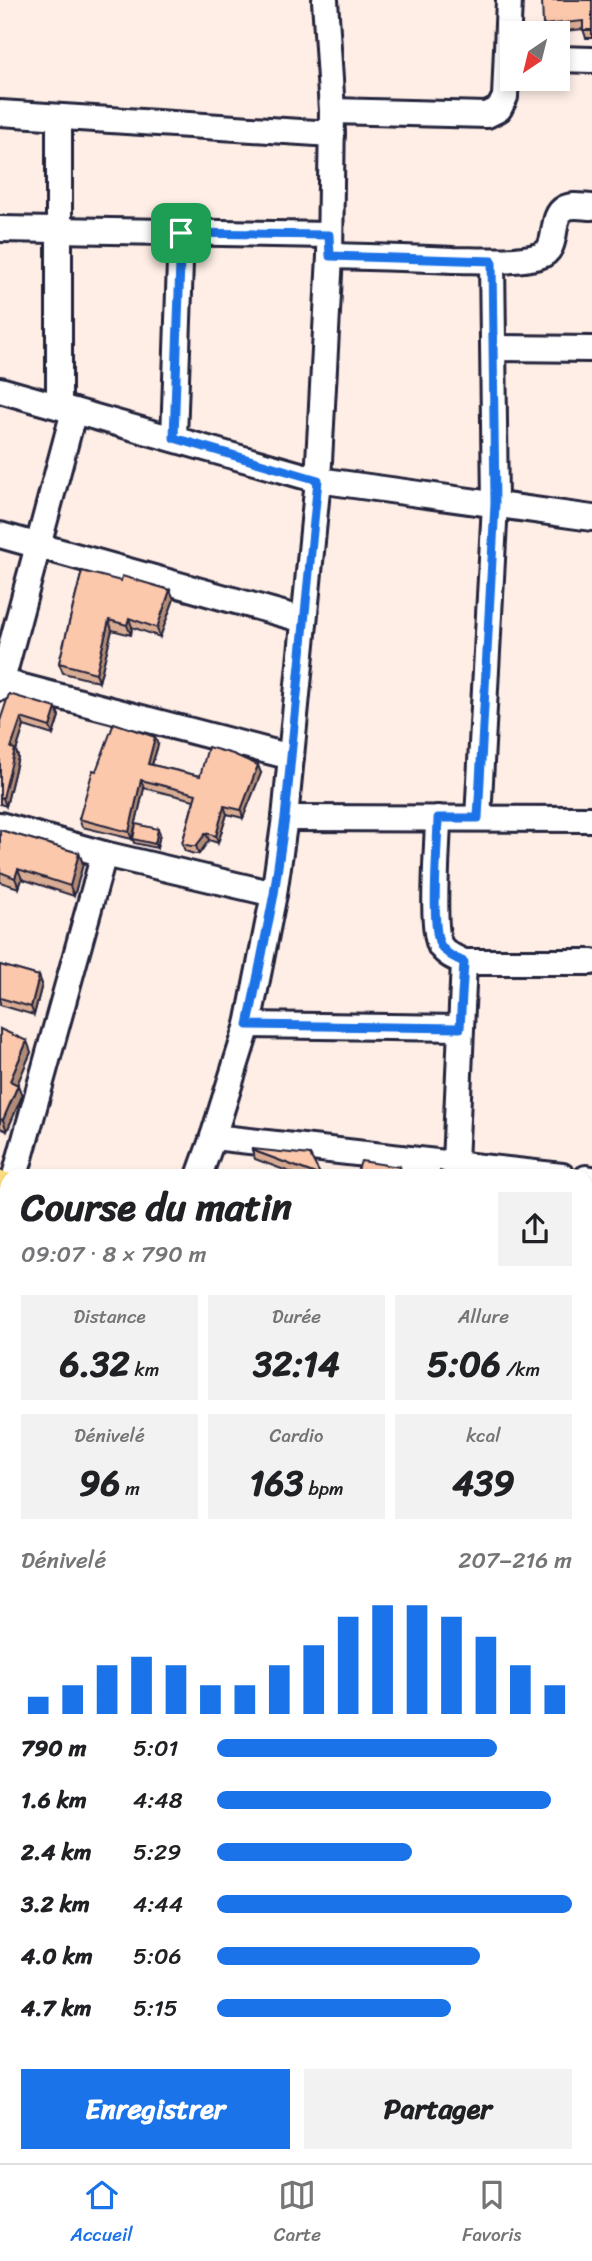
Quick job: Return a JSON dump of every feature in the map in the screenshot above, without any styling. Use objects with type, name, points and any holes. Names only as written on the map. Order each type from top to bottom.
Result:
[{"type":"street","points":[[201,1169],[248,1025],[274,894],[285,818],[318,480],[332,122],[325,0]]},
{"type":"street","points":[[509,0],[509,21]]},
{"type":"street","points":[[570,59],[592,60]]},
{"type":"street","points":[[0,113],[59,117],[332,122],[487,116],[499,108],[506,91]]},
{"type":"street","points":[[59,117],[59,231],[66,409],[37,546],[1,683],[290,757]]},
{"type":"street","points":[[0,229],[181,233],[492,261],[537,257],[546,253],[551,246],[558,215],[564,208],[592,207]]},
{"type":"street","points":[[174,438],[181,233]]},
{"type":"street","points":[[478,818],[495,504],[492,261]]},
{"type":"street","points":[[494,348],[592,349]]},
{"type":"street","points":[[0,390],[318,480],[592,518]]},
{"type":"street","points":[[0,535],[304,620]]},
{"type":"street","points":[[285,818],[592,819]]},
{"type":"street","points":[[438,818],[436,926],[439,944],[449,956],[464,962],[592,962]]},
{"type":"street","points":[[0,825],[104,854],[274,894]]},
{"type":"street","points":[[17,1169],[104,854]]},
{"type":"street","points":[[455,1163],[464,962]]},
{"type":"street","points":[[248,1025],[460,1028]]},
{"type":"street","points":[[213,1137],[499,1169]]},
{"type":"building","points":[[542,0],[592,0],[592,30],[583,30],[583,21],[543,21]]},
{"type":"building","points":[[82,571],[121,581],[122,576],[170,590],[157,628],[129,618],[127,625],[109,620],[96,673],[59,663]]},
{"type":"building","points":[[9,694],[56,708],[50,727],[21,718],[11,748],[15,749],[3,798],[0,797],[0,721]]},
{"type":"building","points":[[114,723],[155,737],[148,764],[200,776],[208,747],[258,765],[241,810],[224,806],[216,836],[206,833],[196,846],[182,844],[196,794],[141,780],[129,832],[79,819],[93,770],[96,771]]},
{"type":"building","points":[[136,824],[158,829],[155,844],[133,839]]},
{"type":"building","points":[[0,830],[79,853],[70,886],[18,869],[15,878],[0,872]]},
{"type":"building","points":[[0,965],[39,976],[31,1007],[0,998]]},
{"type":"building","points":[[0,1029],[27,1041],[10,1081],[18,1085],[3,1120],[0,1119]]},
{"type":"building","points":[[252,1150],[310,1155],[317,1169],[302,1169]]},
{"type":"building","points":[[361,1161],[400,1167],[399,1169],[358,1169]]},
{"type":"route","points":[[181,233],[329,235],[330,256],[492,261],[495,504],[478,818],[438,818],[436,926],[439,944],[449,956],[464,962],[460,1028],[248,1025],[274,894],[285,818],[318,480],[174,438],[181,233]]}]
